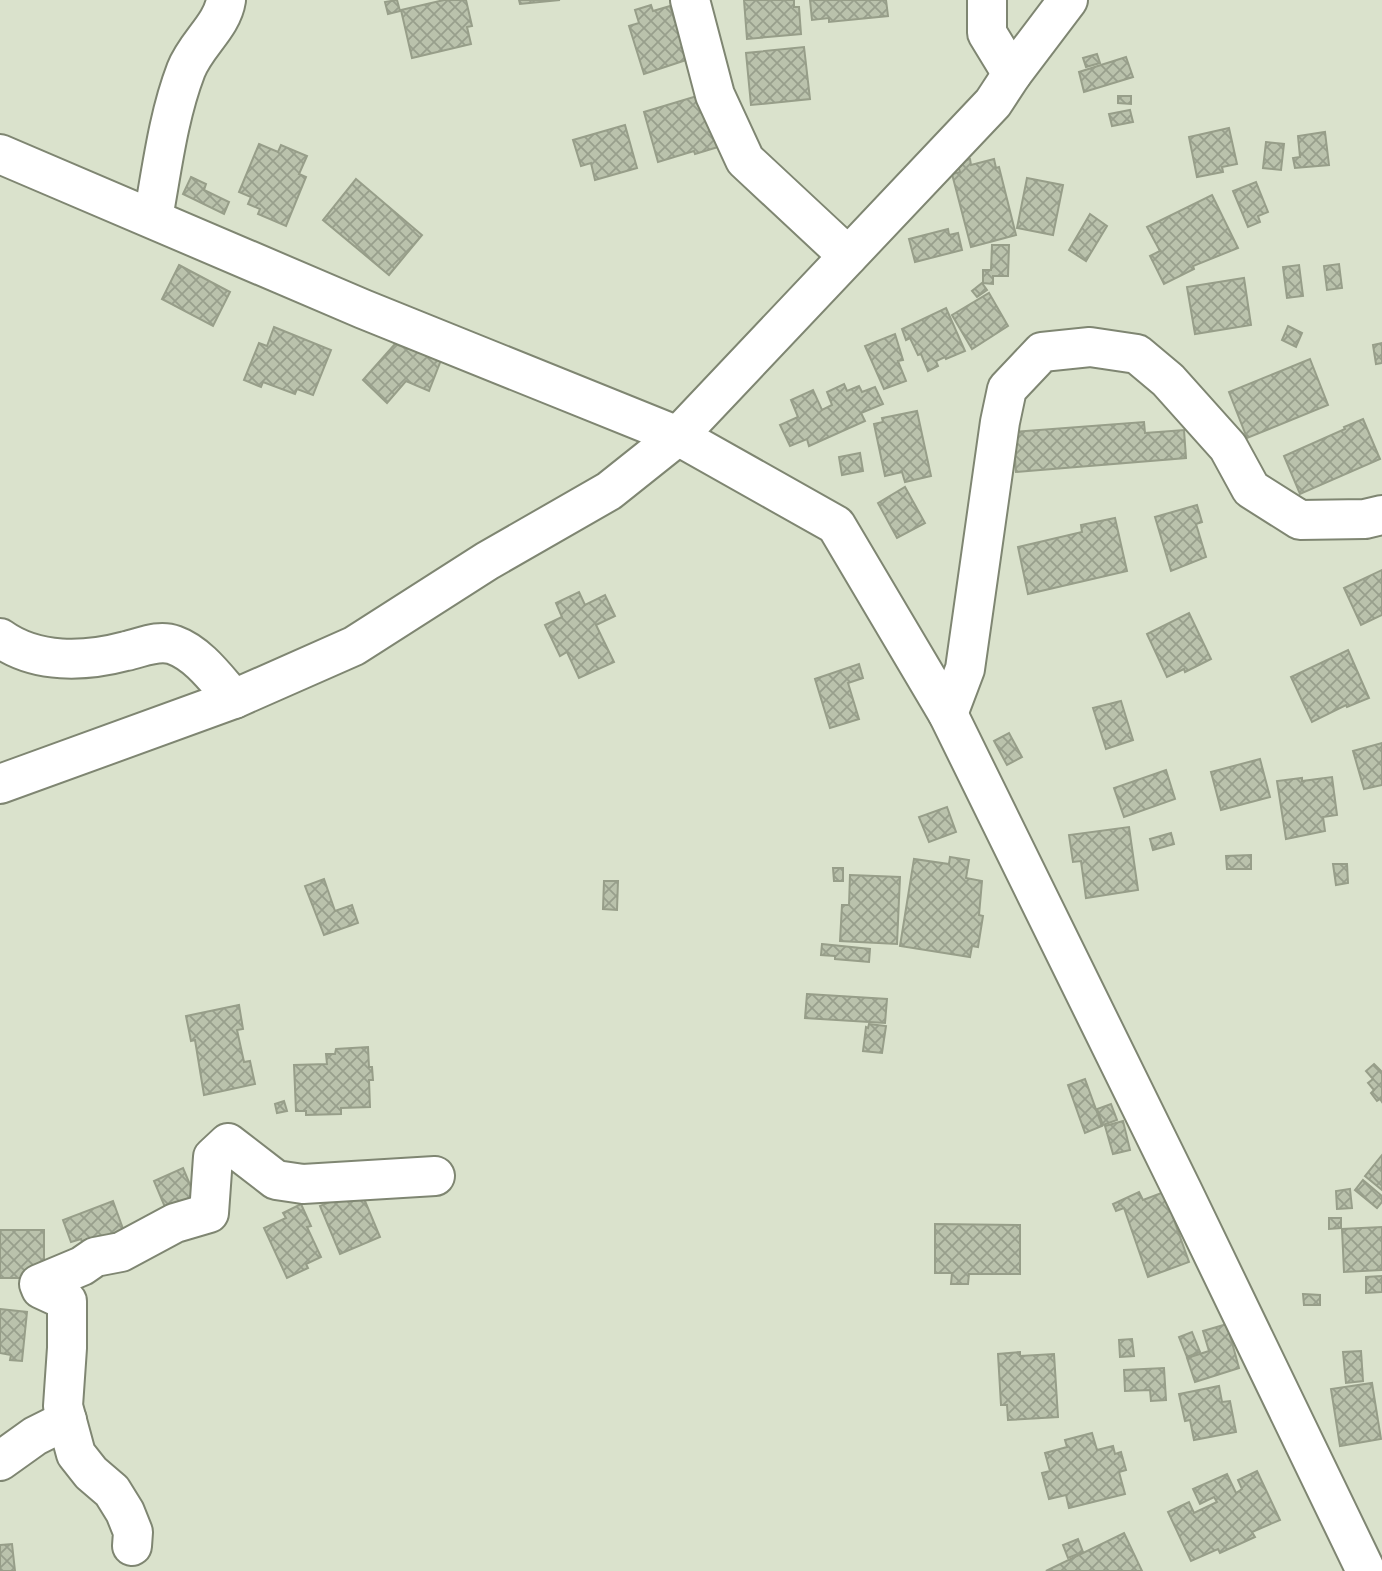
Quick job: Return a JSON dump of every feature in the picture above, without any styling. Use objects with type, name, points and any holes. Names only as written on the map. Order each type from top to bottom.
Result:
[{"type":"street","points":[[153,218],[172,115],[187,67],[207,33],[222,17],[226,0]]},
{"type":"street","points":[[690,0],[715,95],[745,160],[848,256]]},
{"type":"street","points":[[987,0],[987,33],[1012,74]]},
{"type":"street","points":[[0,784],[234,699],[354,646],[487,561],[609,491],[678,436],[993,103],[1068,0]]},
{"type":"street","points":[[0,154],[363,309],[678,436],[836,524],[948,714],[1366,1571]]},
{"type":"street","points":[[948,714],[965,668],[1007,389],[1042,352],[1090,347],[1137,354],[1168,380],[1228,447],[1251,489],[1300,520],[1365,519],[1382,515]]},
{"type":"street","points":[[0,638],[36,656],[74,658],[115,654],[153,643],[172,644],[189,653],[234,699]]},
{"type":"street","points":[[132,1546],[133,1532],[125,1511],[112,1491],[91,1473],[76,1454],[63,1406],[71,1285],[95,1257],[121,1252],[175,1223],[209,1213],[213,1157],[228,1143],[276,1180],[303,1184],[435,1176]]},
{"type":"street","points":[[0,1461],[35,1436],[67,1420]]},
{"type":"building","points":[[397,0],[400,11],[388,14],[385,2]]},
{"type":"building","points":[[444,0],[466,0],[472,26],[467,27],[471,44],[412,58],[401,10]]},
{"type":"building","points":[[519,0],[560,0],[520,4]]},
{"type":"building","points":[[744,0],[794,0],[794,7],[799,7],[801,34],[747,39]]},
{"type":"building","points":[[810,0],[886,0],[888,16],[829,22],[829,18],[812,20]]},
{"type":"building","points":[[651,5],[653,11],[670,6],[675,22],[680,20],[692,58],[644,74],[629,26],[639,23],[635,10]]},
{"type":"building","points":[[804,47],[810,99],[751,105],[746,53]]},
{"type":"building","points":[[1097,54],[1100,63],[1086,67],[1083,58]]},
{"type":"building","points":[[1126,57],[1133,77],[1084,92],[1079,72]]},
{"type":"building","points":[[707,93],[718,147],[658,162],[644,112]]},
{"type":"building","points":[[1118,96],[1131,96],[1131,104],[1118,103]]},
{"type":"building","points":[[1130,110],[1133,122],[1112,126],[1109,114]]},
{"type":"building","points":[[625,125],[637,168],[595,180],[591,163],[581,166],[573,140]]},
{"type":"building","points":[[1229,128],[1237,164],[1222,167],[1223,172],[1197,177],[1189,137]]},
{"type":"building","points":[[1325,132],[1329,165],[1295,168],[1293,158],[1300,157],[1298,136]]},
{"type":"building","points":[[1266,142],[1284,144],[1281,170],[1263,168]]},
{"type":"building","points":[[259,144],[278,152],[281,145],[307,156],[299,174],[306,177],[286,226],[258,214],[260,209],[248,204],[251,197],[239,192]]},
{"type":"building","points":[[970,159],[971,165],[994,159],[996,168],[999,167],[1016,235],[971,247],[952,174],[960,172],[957,162]]},
{"type":"building","points":[[191,177],[206,184],[204,190],[229,202],[224,214],[183,194]]},
{"type":"building","points":[[1027,178],[1063,185],[1053,235],[1017,228]]},
{"type":"building","points":[[356,179],[422,235],[389,275],[323,220]]},
{"type":"building","points":[[1256,182],[1268,212],[1258,216],[1260,222],[1248,227],[1233,191]]},
{"type":"building","points":[[1212,195],[1238,248],[1193,266],[1194,269],[1164,284],[1150,256],[1160,251],[1147,227]]},
{"type":"building","points":[[1090,214],[1107,226],[1086,261],[1069,250]]},
{"type":"building","points":[[948,229],[949,235],[958,233],[962,250],[915,262],[909,239]]},
{"type":"building","points":[[992,245],[1009,245],[1008,276],[993,276],[993,284],[983,283],[983,270],[991,270]]},
{"type":"building","points":[[1339,264],[1342,288],[1327,290],[1324,266]]},
{"type":"building","points":[[179,265],[230,292],[213,326],[162,299]]},
{"type":"building","points":[[1299,265],[1303,296],[1287,298],[1283,267]]},
{"type":"building","points":[[1244,278],[1251,325],[1195,334],[1187,287]]},
{"type":"building","points":[[982,283],[987,290],[977,297],[972,291]]},
{"type":"building","points":[[989,293],[1008,326],[972,349],[952,315]]},
{"type":"building","points":[[946,308],[965,351],[936,361],[938,366],[928,371],[921,354],[918,355],[910,338],[906,340],[902,329]]},
{"type":"building","points":[[1288,326],[1302,333],[1296,347],[1282,340]]},
{"type":"building","points":[[274,327],[331,350],[313,395],[297,389],[295,394],[263,382],[261,387],[244,380],[259,343],[267,346]]},
{"type":"building","points":[[895,334],[903,360],[898,361],[906,381],[884,389],[865,346]]},
{"type":"building","points":[[1382,343],[1382,363],[1376,364],[1373,345]]},
{"type":"building","points":[[395,344],[441,360],[429,391],[406,381],[387,403],[363,380]]},
{"type":"building","points":[[1310,359],[1328,405],[1247,438],[1229,392]]},
{"type":"building","points":[[844,384],[847,391],[859,386],[862,392],[875,387],[883,404],[861,413],[865,421],[809,446],[807,439],[790,446],[780,425],[798,417],[791,400],[813,390],[822,410],[832,405],[827,392]]},
{"type":"building","points":[[917,411],[931,476],[905,482],[902,472],[885,476],[874,424],[883,422],[882,418]]},
{"type":"building","points":[[1363,419],[1380,459],[1300,494],[1284,456]]},
{"type":"building","points":[[1144,422],[1145,433],[1184,430],[1186,458],[1016,472],[1013,432]]},
{"type":"building","points":[[860,453],[863,471],[842,475],[839,457]]},
{"type":"building","points":[[905,487],[925,523],[897,538],[878,503]]},
{"type":"building","points":[[1197,505],[1202,522],[1196,524],[1206,557],[1171,571],[1155,517]]},
{"type":"building","points":[[1115,518],[1127,571],[1028,594],[1018,547],[1082,532],[1081,525]]},
{"type":"building","points":[[1382,570],[1382,615],[1361,625],[1344,588]]},
{"type":"building","points":[[579,592],[585,605],[605,595],[615,616],[596,625],[614,662],[579,678],[567,652],[560,656],[545,625],[562,617],[556,603]]},
{"type":"building","points":[[1189,613],[1211,659],[1185,672],[1184,669],[1167,677],[1147,634]]},
{"type":"building","points":[[1348,650],[1369,698],[1347,707],[1346,705],[1312,722],[1291,677]]},
{"type":"building","points":[[859,664],[863,678],[848,683],[859,719],[830,728],[815,679]]},
{"type":"building","points":[[1121,701],[1133,740],[1106,749],[1093,708]]},
{"type":"building","points":[[1009,733],[1022,757],[1007,765],[994,741]]},
{"type":"building","points":[[1382,743],[1382,785],[1364,789],[1353,751]]},
{"type":"building","points":[[1260,759],[1270,797],[1221,810],[1211,772]]},
{"type":"building","points":[[1166,770],[1175,799],[1124,817],[1114,788]]},
{"type":"building","points":[[1332,777],[1337,815],[1323,817],[1325,831],[1286,839],[1277,781]]},
{"type":"building","points":[[947,807],[956,832],[929,842],[919,817]]},
{"type":"building","points":[[1129,827],[1138,890],[1086,898],[1081,861],[1073,862],[1069,835]]},
{"type":"building","points":[[1171,833],[1174,844],[1153,850],[1150,839]]},
{"type":"building","points":[[1251,855],[1251,869],[1227,869],[1226,856]]},
{"type":"building","points":[[950,857],[969,860],[966,878],[982,881],[979,915],[983,916],[978,947],[972,946],[970,957],[900,946],[914,859],[949,864]]},
{"type":"building","points":[[1333,864],[1347,864],[1348,883],[1336,885]]},
{"type":"building","points":[[833,868],[843,868],[843,881],[834,881]]},
{"type":"building","points":[[850,875],[900,877],[897,944],[840,941],[842,905],[849,905]]},
{"type":"building","points":[[324,879],[335,911],[352,905],[358,923],[324,935],[305,886]]},
{"type":"building","points":[[604,881],[618,881],[617,910],[603,909]]},
{"type":"building","points":[[822,944],[870,949],[869,962],[821,955]]},
{"type":"building","points":[[807,994],[887,999],[885,1023],[805,1018]]},
{"type":"building","points":[[239,1005],[243,1029],[237,1030],[244,1062],[250,1061],[255,1084],[204,1095],[195,1040],[191,1041],[186,1016]]},
{"type":"building","points":[[869,1024],[886,1026],[882,1053],[863,1051],[866,1027],[868,1028]]},
{"type":"building","points":[[368,1047],[373,1080],[369,1080],[370,1107],[341,1108],[341,1114],[306,1115],[306,1111],[296,1111],[294,1065],[327,1064],[326,1054],[335,1054],[336,1049]]},
{"type":"building","points":[[1374,1064],[1382,1072],[1382,1102],[1380,1099],[1377,1101],[1371,1093],[1374,1090],[1368,1083],[1373,1079],[1366,1071]]},
{"type":"building","points":[[1085,1079],[1102,1126],[1085,1133],[1068,1085]]},
{"type":"building","points":[[284,1101],[287,1111],[277,1113],[275,1104]]},
{"type":"building","points":[[1111,1104],[1117,1120],[1103,1125],[1097,1109]]},
{"type":"building","points":[[1123,1121],[1130,1150],[1113,1154],[1105,1126]]},
{"type":"building","points":[[1382,1155],[1382,1190],[1365,1176]]},
{"type":"building","points":[[183,1168],[199,1206],[170,1219],[154,1181]]},
{"type":"building","points":[[1363,1180],[1382,1196],[1382,1202],[1377,1208],[1355,1190]]},
{"type":"building","points":[[360,1189],[380,1237],[340,1254],[320,1206]]},
{"type":"building","points":[[1350,1189],[1352,1208],[1337,1209],[1336,1191]]},
{"type":"building","points":[[1139,1192],[1143,1200],[1164,1192],[1189,1262],[1148,1277],[1124,1208],[1116,1211],[1113,1204]]},
{"type":"building","points":[[113,1201],[127,1240],[87,1255],[81,1239],[71,1242],[63,1220]]},
{"type":"building","points":[[301,1204],[311,1226],[307,1227],[321,1257],[306,1264],[308,1268],[287,1278],[264,1228],[286,1218],[283,1213]]},
{"type":"building","points":[[1329,1218],[1341,1218],[1341,1228],[1329,1229]]},
{"type":"building","points":[[935,1224],[1020,1225],[1020,1274],[969,1274],[968,1284],[951,1284],[952,1273],[935,1273]]},
{"type":"building","points":[[1382,1227],[1382,1270],[1344,1272],[1342,1229]]},
{"type":"building","points":[[0,1230],[44,1230],[44,1278],[0,1278]]},
{"type":"building","points":[[1382,1276],[1382,1292],[1366,1293],[1366,1277]]},
{"type":"building","points":[[1303,1294],[1320,1295],[1320,1305],[1304,1305]]},
{"type":"building","points":[[0,1309],[27,1312],[22,1361],[10,1360],[11,1355],[0,1353]]},
{"type":"building","points":[[1227,1324],[1239,1368],[1195,1382],[1187,1358],[1209,1351],[1203,1331]]},
{"type":"building","points":[[1192,1332],[1200,1352],[1187,1357],[1179,1337]]},
{"type":"building","points":[[1132,1339],[1134,1356],[1120,1357],[1119,1340]]},
{"type":"building","points":[[1361,1351],[1363,1381],[1346,1383],[1343,1352]]},
{"type":"building","points":[[1020,1352],[1020,1356],[1054,1354],[1058,1417],[1008,1420],[1007,1405],[1001,1405],[998,1354]]},
{"type":"building","points":[[1164,1368],[1166,1400],[1151,1401],[1150,1390],[1125,1391],[1124,1370]]},
{"type":"building","points":[[1372,1383],[1381,1439],[1340,1446],[1331,1389]]},
{"type":"building","points":[[1219,1386],[1222,1402],[1230,1401],[1236,1432],[1194,1440],[1190,1420],[1185,1421],[1179,1394]]},
{"type":"building","points":[[1092,1433],[1097,1450],[1113,1446],[1115,1454],[1121,1452],[1126,1470],[1119,1472],[1125,1494],[1069,1508],[1066,1495],[1049,1499],[1042,1473],[1050,1471],[1045,1453],[1067,1447],[1065,1440]]},
{"type":"building","points":[[1257,1471],[1280,1520],[1252,1532],[1255,1537],[1220,1553],[1218,1549],[1191,1561],[1168,1512],[1189,1502],[1194,1513],[1217,1502],[1214,1497],[1200,1504],[1193,1489],[1227,1474],[1236,1493],[1242,1489],[1238,1480]]},
{"type":"building","points":[[1124,1533],[1142,1571],[1046,1571]]},
{"type":"building","points":[[1078,1539],[1083,1552],[1068,1558],[1063,1545]]},
{"type":"building","points":[[12,1544],[15,1571],[0,1571],[0,1545]]}]
